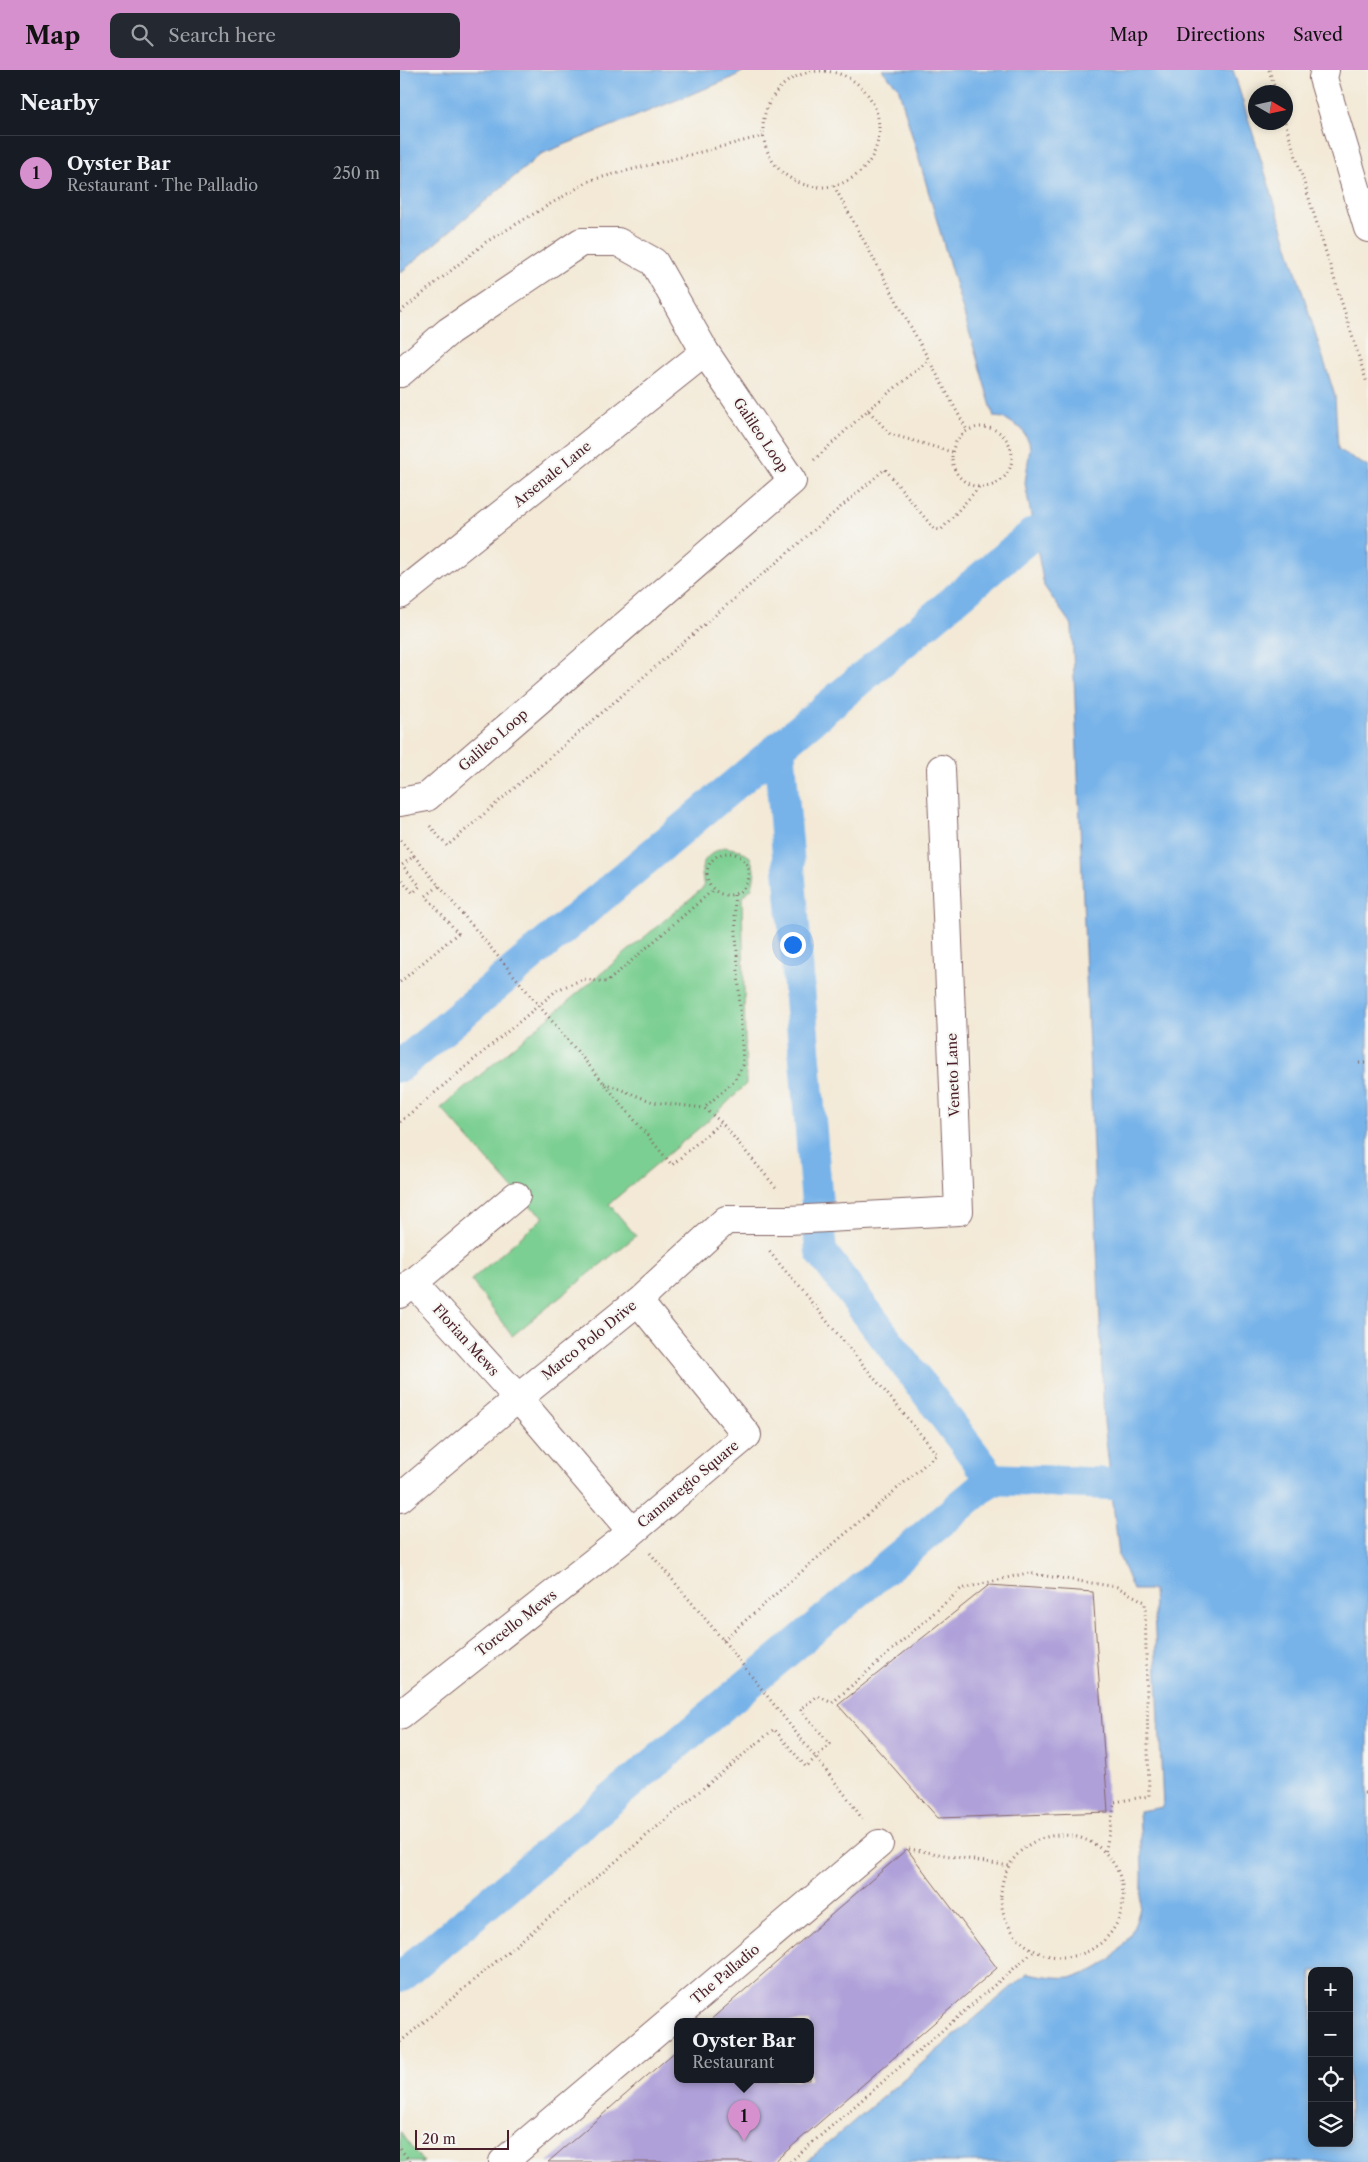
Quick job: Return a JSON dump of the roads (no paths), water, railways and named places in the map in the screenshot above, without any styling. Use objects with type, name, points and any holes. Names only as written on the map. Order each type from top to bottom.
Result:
[{"type":"street","points":[[1325,70],[1323,78],[1368,228]]},
{"type":"street","name":"Galileo Loop","points":[[400,373],[449,331],[581,242],[618,242],[654,262],[705,352],[792,481],[427,798],[400,802]]},
{"type":"street","name":"Arsenale Lane","points":[[400,595],[705,352]]},
{"type":"street","name":"Veneto Lane","points":[[785,1220],[959,1211],[942,769]]},
{"type":"street","name":"Florian Mews","points":[[516,1196],[407,1288],[518,1398]]},
{"type":"street","name":"Marco Polo Drive","points":[[400,1498],[518,1398],[638,1301],[726,1220],[785,1220]]},
{"type":"street","name":"Cannaregio Square","points":[[518,1398],[632,1532],[747,1435],[638,1301]]},
{"type":"street","name":"Torcello Mews","points":[[400,1715],[632,1532]]},
{"type":"street","name":"The Palladio","points":[[503,2162],[878,1844]]},
{"type":"water","points":[[400,70],[745,70],[732,78],[541,154],[400,273]]},
{"type":"water","points":[[882,70],[1233,70],[1248,118],[1248,130],[1252,130],[1335,396],[1338,449],[1368,467],[1368,2162],[806,2162],[1028,1973],[1054,1977],[1081,1975],[1093,1971],[1114,1956],[1130,1935],[1139,1911],[1142,1877],[1139,1811],[1163,1807],[1153,1590],[1133,1590],[1119,1556],[1104,1422],[1072,626],[1044,586],[1025,483],[1030,448],[1029,442],[1022,429],[1004,418],[994,417],[898,87]]},
{"type":"waterway","points":[[400,1066],[1034,533]]},
{"type":"waterway","points":[[779,747],[821,1252],[992,1479]]},
{"type":"waterway","points":[[400,1977],[992,1479],[1111,1484]]},
{"type":"place","name":"Oyster Bar","points":[[744,2141]]}]
